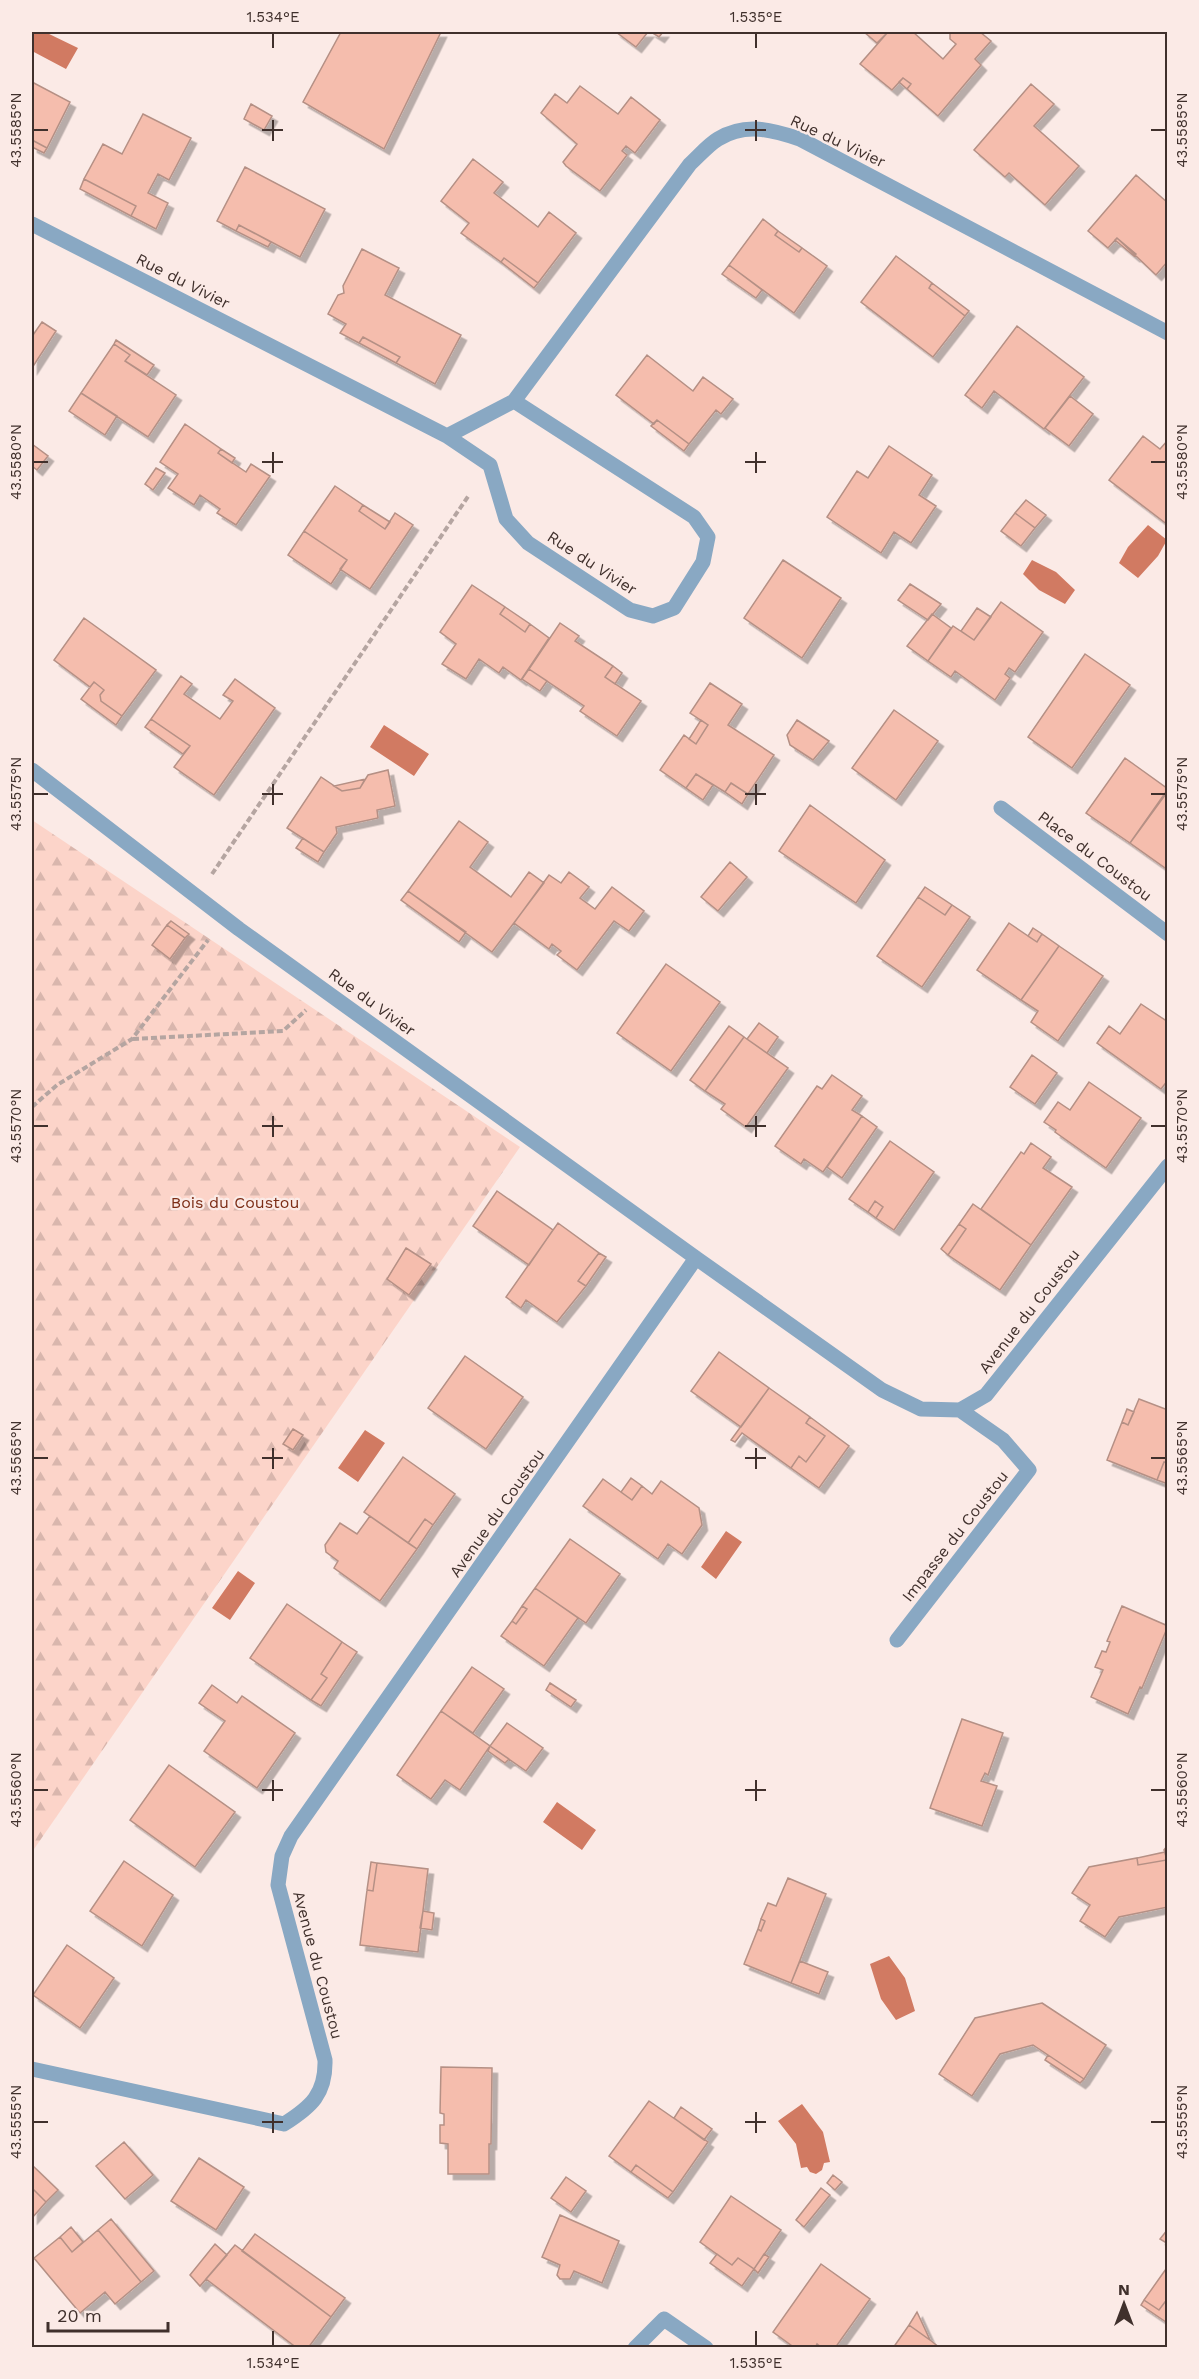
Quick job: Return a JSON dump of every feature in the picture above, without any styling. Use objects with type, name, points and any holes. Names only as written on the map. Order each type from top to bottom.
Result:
[{"type":"street","name":"Rue du Vivier","points":[[447,436],[514,400],[690,164],[718,139],[744,130],[768,129],[800,139],[1167,333]]},
{"type":"street","name":"Rue du Vivier","points":[[32,224],[447,436],[490,465],[506,519],[528,543],[630,610],[653,616],[674,608],[704,562],[708,537],[694,517],[514,400]]},
{"type":"street","name":"Rue du Vivier","points":[[32,770],[224,918],[696,1258]]},
{"type":"street","name":"Place du Coustou","points":[[1001,808],[1167,934]]},
{"type":"street","name":"Avenue du Coustou","points":[[960,1410],[987,1395],[1167,1166]]},
{"type":"street","points":[[696,1258],[882,1390],[921,1409],[960,1410]]},
{"type":"street","name":"Avenue du Coustou","points":[[32,2069],[284,2124],[304,2112],[318,2096],[326,2077],[325,2060],[278,1885],[282,1856],[291,1836],[696,1258]]},
{"type":"street","name":"Impasse du Coustou","points":[[897,1640],[1029,1470],[1003,1440],[960,1410]]},
{"type":"street","points":[[635,2348],[664,2319],[706,2348]]},
{"type":"path","points":[[197,897],[490,465]]},
{"type":"path","points":[[32,1107],[57,1085],[132,1039],[224,918]]},
{"type":"path","points":[[132,1039],[283,1031],[326,992]]},
{"type":"green space","name":"Bois du Coustou","points":[[32,820],[520,1147],[32,1852]]},
{"type":"shaded area","points":[[32,32],[45,32],[78,48],[66,69],[32,51]]},
{"type":"shaded area","points":[[1148,525],[1167,540],[1158,556],[1138,578],[1119,563],[1128,547]]},
{"type":"shaded area","points":[[1032,560],[1056,572],[1075,590],[1065,604],[1039,590],[1023,574]]},
{"type":"shaded area","points":[[384,725],[429,754],[414,776],[370,747]]},
{"type":"shaded area","points":[[365,1430],[385,1443],[358,1482],[338,1468]]},
{"type":"shaded area","points":[[726,1531],[742,1542],[716,1579],[701,1567]]},
{"type":"shaded area","points":[[238,1571],[255,1583],[230,1620],[212,1608]]},
{"type":"shaded area","points":[[557,1802],[596,1830],[582,1850],[543,1822]]},
{"type":"shaded area","points":[[889,1956],[905,1978],[915,2011],[896,2020],[881,1999],[870,1964]]},
{"type":"shaded area","points":[[802,2104],[823,2132],[830,2162],[824,2163],[822,2170],[816,2174],[810,2172],[807,2167],[801,2168],[796,2144],[778,2121]]},
{"type":"building","points":[[341,32],[441,32],[384,149],[303,102]]},
{"type":"building","points":[[616,32],[648,32],[636,47]]},
{"type":"building","points":[[651,32],[663,32],[659,37]]},
{"type":"building","points":[[864,32],[888,32],[877,43]]},
{"type":"building","points":[[888,32],[913,32],[943,59],[956,44],[950,39],[950,32],[980,32],[991,41],[975,59],[981,65],[938,116],[907,89],[911,84],[903,78],[892,90],[860,64]]},
{"type":"building","points":[[903,78],[911,84],[907,89],[899,82]]},
{"type":"building","points":[[32,82],[70,102],[47,148],[32,140]]},
{"type":"building","points":[[1031,84],[1054,104],[1034,126],[1079,166],[1045,205],[1009,173],[1005,177],[974,150]]},
{"type":"building","points":[[580,86],[618,114],[631,97],[660,120],[635,153],[626,146],[622,151],[627,155],[600,191],[566,166],[563,162],[577,144],[541,113],[555,94],[567,103]]},
{"type":"building","points":[[251,104],[272,116],[264,130],[244,119]]},
{"type":"building","points":[[143,114],[191,138],[169,180],[158,174],[148,193],[168,203],[156,229],[131,216],[136,206],[84,179],[103,144],[122,154]]},
{"type":"building","points":[[32,140],[47,148],[44,153],[32,147]]},
{"type":"building","points":[[473,159],[503,182],[494,193],[538,227],[549,212],[576,233],[538,283],[504,258],[501,262],[461,233],[469,223],[441,201]]},
{"type":"building","points":[[245,167],[325,209],[300,257],[239,225],[236,231],[217,221]]},
{"type":"building","points":[[1136,175],[1168,203],[1168,261],[1156,275],[1117,238],[1108,248],[1088,231]]},
{"type":"building","points":[[84,179],[136,206],[131,216],[80,189]]},
{"type":"building","points":[[763,219],[778,231],[775,235],[799,252],[802,248],[827,266],[794,313],[729,265]]},
{"type":"building","points":[[239,225],[271,242],[268,247],[236,231]]},
{"type":"building","points":[[778,231],[802,248],[799,252],[775,235]]},
{"type":"building","points":[[1117,238],[1136,254],[1134,256],[1115,240]]},
{"type":"building","points":[[362,249],[399,268],[385,295],[461,335],[435,384],[396,363],[400,357],[363,337],[359,343],[340,333],[346,324],[328,314],[338,295],[344,293],[343,286]]},
{"type":"building","points":[[896,256],[932,283],[929,288],[965,316],[933,357],[861,302]]},
{"type":"building","points":[[504,258],[538,283],[534,288],[501,262]]},
{"type":"building","points":[[729,265],[762,290],[756,298],[722,274]]},
{"type":"building","points":[[932,283],[969,311],[965,316],[929,288]]},
{"type":"building","points":[[42,322],[56,331],[32,368],[32,334]]},
{"type":"building","points":[[1017,326],[1084,377],[1044,429],[994,391],[982,408],[965,395]]},
{"type":"building","points":[[363,337],[400,357],[396,363],[359,343]]},
{"type":"building","points":[[116,340],[154,365],[147,375],[125,361],[130,355],[114,344]]},
{"type":"building","points":[[114,344],[130,355],[125,361],[176,395],[148,437],[81,393]]},
{"type":"building","points":[[647,355],[693,391],[703,377],[733,399],[721,414],[716,410],[689,444],[657,420],[654,424],[616,395]]},
{"type":"building","points":[[81,393],[117,416],[105,435],[69,411]]},
{"type":"building","points":[[1070,396],[1093,414],[1069,446],[1045,428]]},
{"type":"building","points":[[657,420],[689,444],[684,451],[651,426]]},
{"type":"building","points":[[185,424],[221,449],[218,453],[246,472],[251,464],[270,476],[236,525],[217,513],[220,509],[200,495],[194,505],[168,488],[178,474],[160,462]]},
{"type":"building","points":[[1143,436],[1160,449],[1168,440],[1168,525],[1109,480]]},
{"type":"building","points":[[32,444],[48,456],[37,470],[32,466]]},
{"type":"building","points":[[889,446],[932,475],[919,495],[936,506],[911,543],[894,532],[881,553],[827,517],[857,471],[868,478]]},
{"type":"building","points":[[221,449],[235,458],[232,463],[218,453]]},
{"type":"building","points":[[156,468],[165,473],[153,490],[145,484]]},
{"type":"building","points":[[335,486],[363,505],[359,511],[385,529],[395,513],[413,525],[370,589],[340,569],[347,560],[304,531]]},
{"type":"building","points":[[1026,500],[1046,515],[1035,528],[1015,513]]},
{"type":"building","points":[[363,505],[390,522],[385,529],[359,511]]},
{"type":"building","points":[[1015,513],[1035,528],[1021,546],[1001,531]]},
{"type":"building","points":[[304,531],[347,560],[331,584],[288,555]]},
{"type":"building","points":[[783,560],[841,598],[802,658],[744,618]]},
{"type":"building","points":[[910,584],[941,604],[928,620],[898,600]]},
{"type":"building","points":[[472,585],[505,607],[500,614],[525,632],[530,624],[549,638],[521,680],[503,667],[499,673],[479,659],[466,679],[442,664],[456,644],[440,632]]},
{"type":"building","points":[[1001,602],[1043,632],[1015,672],[1009,668],[1005,674],[1010,678],[995,700],[955,671],[951,677],[928,661],[953,626],[974,640]]},
{"type":"building","points":[[505,607],[530,624],[525,632],[500,614]]},
{"type":"building","points":[[977,608],[991,617],[974,640],[961,631]]},
{"type":"building","points":[[932,614],[951,628],[928,661],[907,646]]},
{"type":"building","points":[[84,618],[156,670],[122,716],[101,701],[100,695],[104,690],[94,682],[90,687],[54,660]]},
{"type":"building","points":[[560,623],[579,636],[575,641],[613,666],[605,677],[641,701],[617,736],[580,711],[584,706],[529,669]]},
{"type":"building","points":[[1085,654],[1130,685],[1072,768],[1028,737]]},
{"type":"building","points":[[613,666],[622,673],[615,684],[605,677]]},
{"type":"building","points":[[529,669],[547,681],[540,691],[522,679]]},
{"type":"building","points":[[181,676],[192,684],[184,694],[220,719],[233,701],[223,695],[235,679],[275,708],[214,795],[174,767],[190,746],[151,719]]},
{"type":"building","points":[[94,682],[104,690],[100,695],[101,701],[122,716],[116,725],[81,699]]},
{"type":"building","points":[[710,683],[742,704],[728,725],[774,755],[748,794],[731,783],[725,792],[696,774],[686,788],[660,770],[684,735],[696,744],[708,725],[690,713]]},
{"type":"building","points":[[894,710],[938,741],[896,800],[852,768]]},
{"type":"building","points":[[151,719],[190,746],[183,754],[145,727]]},
{"type":"building","points":[[701,720],[708,725],[696,744],[689,739]]},
{"type":"building","points":[[797,720],[829,741],[813,760],[790,745],[787,735]]},
{"type":"building","points":[[1125,758],[1168,789],[1130,843],[1086,813]]},
{"type":"building","points":[[388,770],[395,806],[377,810],[378,818],[336,827],[337,833],[324,852],[287,828],[321,777],[342,791],[360,788],[368,775]]},
{"type":"building","points":[[696,774],[713,785],[703,800],[686,788]]},
{"type":"building","points":[[365,779],[360,788],[342,791],[334,786]]},
{"type":"building","points":[[731,783],[748,794],[742,804],[725,792]]},
{"type":"building","points":[[1168,791],[1168,870],[1130,843]]},
{"type":"building","points":[[810,805],[885,860],[856,903],[779,851]]},
{"type":"building","points":[[459,821],[488,842],[470,867],[511,897],[529,872],[544,883],[492,952],[408,891]]},
{"type":"building","points":[[303,838],[324,852],[318,862],[296,848]]},
{"type":"building","points":[[730,862],[747,877],[718,911],[701,897]]},
{"type":"building","points":[[569,872],[589,887],[580,898],[595,909],[612,887],[644,911],[629,931],[614,921],[577,970],[557,955],[561,951],[552,944],[549,949],[514,923],[549,875],[561,883]]},
{"type":"building","points":[[925,887],[952,905],[945,915],[918,897]]},
{"type":"building","points":[[408,891],[466,932],[459,942],[401,900]]},
{"type":"building","points":[[918,897],[945,915],[952,905],[970,917],[922,987],[877,956]]},
{"type":"building","points":[[171,921],[189,934],[185,938],[167,925]]},
{"type":"building","points":[[1009,923],[1037,942],[1042,934],[1059,946],[1021,1000],[977,970]]},
{"type":"building","points":[[167,925],[185,938],[170,959],[152,945]]},
{"type":"building","points":[[1033,928],[1042,934],[1037,942],[1028,936]]},
{"type":"building","points":[[1059,946],[1103,976],[1058,1041],[1031,1022],[1038,1011],[1021,1000]]},
{"type":"building","points":[[666,964],[720,1002],[671,1071],[617,1033]]},
{"type":"building","points":[[1141,1004],[1168,1022],[1168,1080],[1161,1089],[1097,1043],[1109,1026],[1120,1034]]},
{"type":"building","points":[[759,1023],[778,1037],[767,1053],[747,1039]]},
{"type":"building","points":[[729,1026],[744,1037],[705,1091],[690,1080]]},
{"type":"building","points":[[744,1037],[788,1068],[746,1127],[721,1109],[725,1104],[705,1091]]},
{"type":"building","points":[[1032,1055],[1057,1073],[1035,1104],[1010,1087]]},
{"type":"building","points":[[832,1075],[862,1096],[852,1110],[862,1116],[823,1172],[804,1159],[801,1164],[775,1146],[817,1086],[822,1089]]},
{"type":"building","points":[[1089,1082],[1141,1118],[1106,1168],[1044,1122],[1058,1102],[1070,1110]]},
{"type":"building","points":[[862,1116],[877,1127],[842,1178],[827,1167]]},
{"type":"building","points":[[890,1141],[934,1172],[894,1230],[876,1218],[883,1207],[875,1201],[868,1212],[849,1199]]},
{"type":"building","points":[[1031,1143],[1051,1157],[1043,1168],[1072,1187],[1031,1245],[981,1209],[1021,1152],[1024,1154]]},
{"type":"building","points":[[497,1191],[553,1230],[529,1265],[473,1226]]},
{"type":"building","points":[[875,1201],[883,1207],[876,1218],[868,1212]]},
{"type":"building","points":[[973,1204],[1031,1245],[1000,1290],[948,1255],[966,1229],[959,1224]]},
{"type":"building","points":[[558,1223],[599,1253],[578,1281],[586,1286],[557,1322],[526,1300],[521,1308],[506,1297]]},
{"type":"building","points":[[959,1224],[966,1229],[948,1255],[941,1249]]},
{"type":"building","points":[[406,1248],[431,1264],[409,1295],[387,1279]]},
{"type":"building","points":[[599,1253],[606,1257],[586,1286],[578,1281]]},
{"type":"building","points":[[719,1352],[769,1388],[741,1427],[691,1391]]},
{"type":"building","points":[[465,1356],[523,1397],[486,1449],[428,1408]]},
{"type":"building","points":[[769,1388],[810,1417],[806,1423],[825,1436],[806,1462],[799,1456],[791,1468],[742,1433],[735,1442],[731,1440]]},
{"type":"building","points":[[1139,1399],[1168,1410],[1168,1463],[1164,1462],[1157,1480],[1107,1460],[1122,1422],[1128,1425]]},
{"type":"building","points":[[1127,1409],[1134,1412],[1128,1425],[1122,1422]]},
{"type":"building","points":[[810,1417],[849,1446],[819,1488],[791,1468],[799,1456],[806,1462],[825,1436],[806,1423]]},
{"type":"building","points":[[293,1429],[303,1435],[293,1450],[283,1444]]},
{"type":"building","points":[[403,1457],[455,1494],[433,1525],[425,1519],[408,1543],[364,1512]]},
{"type":"building","points":[[1164,1462],[1168,1463],[1168,1484],[1157,1480]]},
{"type":"building","points":[[631,1478],[642,1486],[632,1500],[621,1492]]},
{"type":"building","points":[[603,1479],[632,1500],[642,1486],[652,1494],[661,1481],[699,1508],[702,1525],[682,1554],[668,1544],[658,1559],[583,1506]]},
{"type":"building","points":[[370,1516],[417,1549],[380,1601],[334,1568],[338,1561],[326,1552],[325,1545],[340,1523],[357,1534]]},
{"type":"building","points":[[425,1519],[433,1525],[417,1549],[408,1543]]},
{"type":"building","points":[[570,1539],[620,1574],[586,1623],[535,1588]]},
{"type":"building","points":[[535,1588],[578,1618],[544,1666],[501,1636],[512,1621],[516,1624],[527,1609],[522,1606]]},
{"type":"building","points":[[287,1604],[342,1642],[321,1674],[327,1678],[311,1700],[250,1658]]},
{"type":"building","points":[[522,1606],[527,1609],[516,1624],[512,1621]]},
{"type":"building","points":[[1122,1606],[1168,1626],[1142,1688],[1140,1687],[1128,1714],[1091,1697],[1103,1670],[1095,1667],[1102,1651],[1106,1652],[1110,1642],[1107,1641]]},
{"type":"building","points":[[342,1642],[357,1652],[321,1706],[311,1700],[327,1678],[321,1674]]},
{"type":"building","points":[[472,1667],[504,1689],[473,1733],[441,1711]]},
{"type":"building","points":[[550,1683],[576,1700],[571,1707],[546,1690]]},
{"type":"building","points":[[212,1685],[237,1703],[242,1696],[295,1733],[257,1788],[204,1751],[225,1721],[199,1703]]},
{"type":"building","points":[[441,1711],[490,1746],[460,1790],[445,1780],[431,1799],[397,1775]]},
{"type":"building","points":[[962,1719],[1003,1733],[988,1775],[985,1773],[981,1781],[997,1786],[982,1826],[930,1808]]},
{"type":"building","points":[[507,1723],[543,1748],[526,1771],[490,1746]]},
{"type":"building","points":[[490,1746],[509,1759],[505,1763],[488,1751]]},
{"type":"building","points":[[169,1765],[235,1812],[195,1867],[130,1820]]},
{"type":"building","points":[[1168,1845],[1168,1907],[1119,1917],[1105,1937],[1080,1921],[1090,1905],[1072,1893],[1089,1867],[1137,1858],[1138,1865],[1167,1860],[1164,1850]]},
{"type":"building","points":[[1165,1852],[1167,1860],[1138,1865],[1137,1858]]},
{"type":"building","points":[[124,1861],[173,1895],[142,1946],[90,1911]]},
{"type":"building","points":[[371,1862],[377,1863],[373,1891],[367,1890]]},
{"type":"building","points":[[377,1863],[428,1869],[418,1952],[360,1945],[367,1890],[373,1891]]},
{"type":"building","points":[[788,1878],[826,1894],[791,1983],[744,1964],[758,1929],[761,1931],[765,1921],[761,1919],[768,1903],[776,1906]]},
{"type":"building","points":[[423,1911],[434,1913],[432,1930],[420,1928]]},
{"type":"building","points":[[761,1919],[765,1921],[761,1931],[758,1929]]},
{"type":"building","points":[[67,1945],[114,1978],[80,2028],[33,1995]]},
{"type":"building","points":[[800,1961],[828,1972],[819,1994],[791,1983]]},
{"type":"building","points":[[1042,2003],[1106,2045],[1084,2079],[1033,2045],[1000,2054],[972,2096],[939,2074],[975,2018]]},
{"type":"building","points":[[1048,2055],[1084,2079],[1080,2083],[1045,2060]]},
{"type":"building","points":[[441,2067],[492,2068],[489,2174],[448,2174],[448,2144],[440,2143],[440,2125],[444,2125],[444,2114],[440,2113]]},
{"type":"building","points":[[649,2101],[708,2142],[673,2192],[636,2165],[631,2172],[609,2156]]},
{"type":"building","points":[[681,2107],[712,2129],[704,2140],[674,2118]]},
{"type":"building","points":[[124,2142],[153,2175],[125,2199],[96,2166]]},
{"type":"building","points":[[199,2158],[244,2187],[216,2230],[171,2201]]},
{"type":"building","points":[[32,2165],[58,2190],[46,2202],[32,2188]]},
{"type":"building","points":[[636,2165],[673,2192],[668,2198],[631,2172]]},
{"type":"building","points":[[833,2175],[842,2182],[835,2190],[827,2183]]},
{"type":"building","points":[[566,2177],[586,2191],[571,2212],[551,2198]]},
{"type":"building","points":[[32,2188],[46,2202],[32,2218]]},
{"type":"building","points":[[821,2188],[830,2195],[804,2227],[796,2220]]},
{"type":"building","points":[[731,2196],[781,2230],[754,2269],[738,2258],[732,2265],[700,2242]]},
{"type":"building","points":[[560,2215],[619,2241],[602,2283],[574,2271],[570,2279],[560,2279],[557,2275],[560,2265],[542,2257]]},
{"type":"building","points":[[111,2219],[154,2271],[141,2282],[98,2230]]},
{"type":"building","points":[[71,2227],[83,2242],[72,2252],[60,2237]]},
{"type":"building","points":[[1168,2229],[1168,2244],[1160,2239]]},
{"type":"building","points":[[98,2230],[141,2282],[115,2304],[105,2292],[80,2313],[34,2258],[60,2237],[72,2252]]},
{"type":"building","points":[[255,2234],[345,2298],[331,2317],[242,2251]]},
{"type":"building","points":[[215,2244],[227,2255],[200,2286],[190,2275]]},
{"type":"building","points":[[235,2245],[331,2317],[308,2348],[297,2348],[206,2279]]},
{"type":"building","points":[[717,2254],[732,2265],[738,2258],[754,2269],[742,2286],[710,2263]]},
{"type":"building","points":[[764,2254],[769,2257],[758,2273],[754,2269]]},
{"type":"building","points":[[821,2264],[870,2299],[835,2348],[822,2348],[817,2344],[815,2348],[795,2348],[773,2332]]},
{"type":"building","points":[[1166,2269],[1168,2303],[1165,2302],[1159,2310],[1144,2300]]},
{"type":"building","points":[[1144,2300],[1159,2310],[1165,2302],[1168,2303],[1166,2322],[1141,2305]]},
{"type":"building","points":[[917,2312],[930,2340],[909,2325]]},
{"type":"building","points":[[909,2325],[930,2340],[940,2348],[893,2348]]}]
